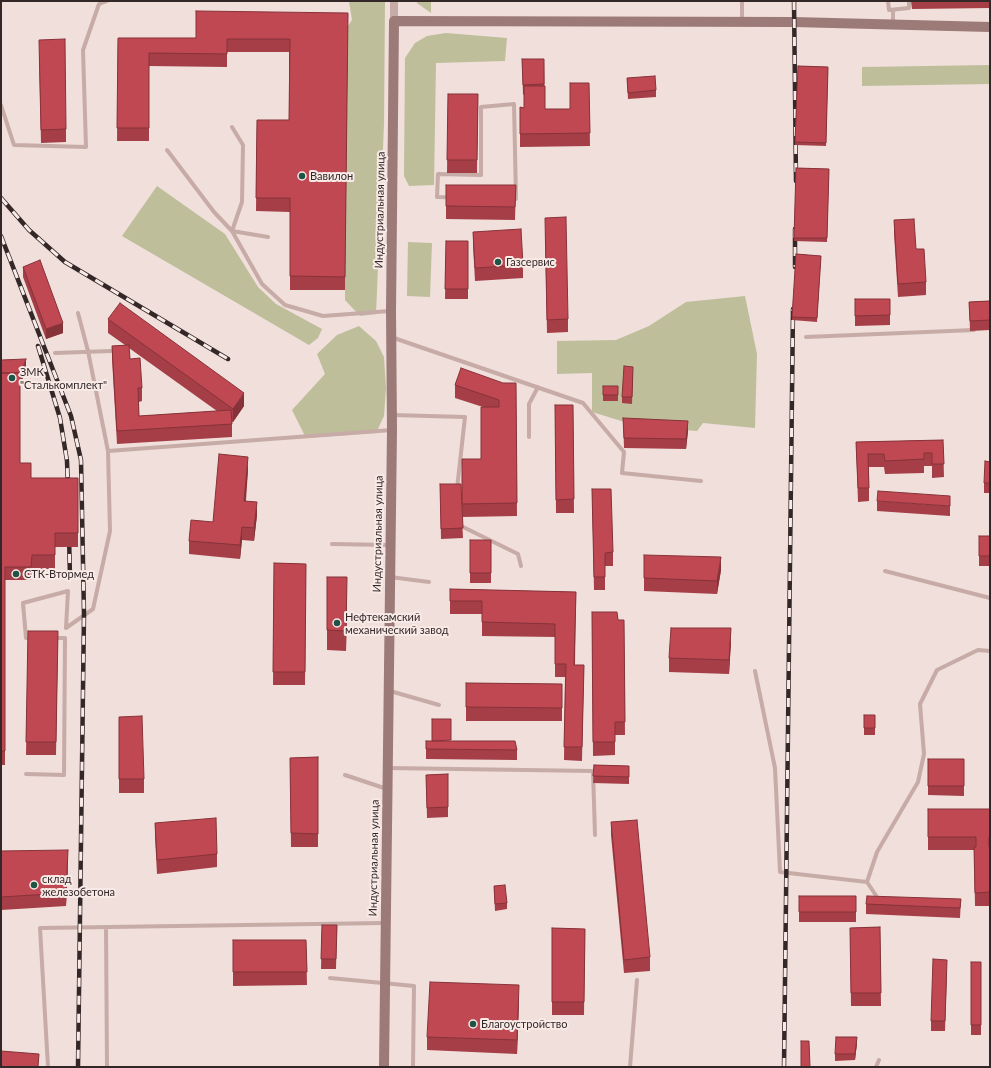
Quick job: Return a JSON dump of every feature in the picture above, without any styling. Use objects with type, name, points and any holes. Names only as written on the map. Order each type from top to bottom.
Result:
[{"type":"main road","points":[[394,21],[742,22],[990,27]]},
{"type":"main road","name":"Индустриальная улица","points":[[384,1067],[392,430],[390,311],[394,21]]},
{"type":"street","name":"Индустриальная улица","points":[[394,1],[394,21]]},
{"type":"lane","points":[[1,105],[14,145],[86,147],[83,50],[99,4],[107,1]]},
{"type":"lane","points":[[742,1],[742,22]]},
{"type":"lane","points":[[888,1],[888,10],[908,8],[909,1]]},
{"type":"lane","points":[[893,10],[893,25]]},
{"type":"lane","points":[[514,104],[516,199],[437,197],[438,174],[481,175],[481,107],[514,104]]},
{"type":"lane","points":[[232,127],[243,145],[242,202],[232,231]]},
{"type":"lane","points":[[167,150],[214,212],[232,231],[262,284],[285,305],[323,316],[390,311]]},
{"type":"lane","points":[[232,231],[268,237]]},
{"type":"lane","points":[[34,638],[26,638],[23,602],[68,591],[66,628],[93,609],[110,531],[108,451],[88,351],[78,313]]},
{"type":"lane","points":[[806,337],[982,330]]},
{"type":"lane","points":[[391,337],[583,403],[624,452],[622,473],[701,481]]},
{"type":"lane","points":[[55,353],[111,351]]},
{"type":"lane","points":[[529,437],[530,404],[538,388]]},
{"type":"lane","points":[[392,415],[465,417],[456,493]]},
{"type":"lane","points":[[108,451],[392,430]]},
{"type":"lane","points":[[453,523],[518,554],[521,566]]},
{"type":"lane","points":[[332,544],[390,545]]},
{"type":"lane","points":[[885,571],[990,598]]},
{"type":"lane","points":[[390,576],[429,582]]},
{"type":"lane","points":[[26,774],[64,775],[65,638],[49,638]]},
{"type":"lane","points":[[882,905],[867,882],[876,852],[918,782],[924,754],[920,704],[937,670],[978,650],[990,650]]},
{"type":"lane","points":[[755,671],[776,768],[780,872],[867,882]]},
{"type":"lane","points":[[388,690],[440,705]]},
{"type":"lane","points":[[387,768],[593,771],[595,835]]},
{"type":"lane","points":[[346,775],[387,789]]},
{"type":"lane","points":[[48,1067],[40,928],[385,923]]},
{"type":"lane","points":[[106,927],[107,1067]]},
{"type":"lane","points":[[330,978],[414,986],[413,1067]]},
{"type":"lane","points":[[630,1067],[637,980]]},
{"type":"lane","points":[[876,1067],[879,1060]]},
{"type":"green space","points":[[349,1],[385,1],[384,124],[376,314],[360,316],[345,300],[348,26],[352,20]]},
{"type":"green space","points":[[417,1],[431,1],[431,13],[417,3]]},
{"type":"green space","points":[[446,33],[507,38],[505,61],[436,63],[434,185],[409,186],[404,176],[405,58],[415,43],[427,36]]},
{"type":"green space","points":[[990,65],[990,84],[862,86],[862,67]]},
{"type":"green space","points":[[157,186],[225,234],[258,287],[276,304],[322,329],[318,338],[309,345],[122,236]]},
{"type":"green space","points":[[408,242],[432,243],[430,297],[407,296]]},
{"type":"green space","points":[[745,296],[757,354],[755,428],[703,423],[697,431],[641,427],[592,412],[592,373],[557,374],[557,341],[616,340],[649,326],[686,302]]},
{"type":"green space","points":[[359,326],[376,341],[384,357],[386,388],[384,416],[376,433],[306,438],[292,410],[325,374],[317,354],[337,335]]},
{"type":"building","name":"Вавилон","points":[[196,11],[348,13],[345,277],[290,276],[290,198],[256,198],[257,120],[289,120],[290,39],[227,39],[227,54],[149,53],[149,128],[117,128],[118,38],[196,38]]},
{"type":"building","points":[[65,39],[66,129],[41,130],[39,40]]},
{"type":"building","points":[[522,59],[544,59],[544,84],[523,85]]},
{"type":"building","points":[[798,66],[828,67],[826,143],[795,142]]},
{"type":"building","points":[[655,76],[656,90],[628,93],[627,78]]},
{"type":"building","points":[[570,83],[589,83],[590,133],[520,134],[520,107],[524,108],[524,86],[545,86],[545,109],[570,109]]},
{"type":"building","points":[[448,94],[478,94],[477,160],[447,160]]},
{"type":"building","points":[[796,168],[829,169],[827,238],[794,238]]},
{"type":"building","points":[[446,185],[516,185],[515,207],[446,206]]},
{"type":"building","points":[[566,217],[568,319],[547,320],[545,218]]},
{"type":"building","points":[[914,219],[916,249],[924,249],[926,282],[898,284],[894,220]]},
{"type":"building","name":"Газсервис","points":[[521,229],[523,265],[475,268],[473,232]]},
{"type":"building","points":[[446,241],[468,241],[468,289],[445,289]]},
{"type":"building","points":[[796,254],[821,256],[817,318],[792,317]]},
{"type":"building","points":[[40,260],[63,323],[46,329],[23,267]]},
{"type":"building","points":[[855,299],[890,299],[890,315],[855,316]]},
{"type":"building","points":[[990,301],[990,320],[970,321],[969,302]]},
{"type":"building","points":[[120,303],[244,393],[233,409],[108,319]]},
{"type":"building","points":[[129,345],[130,359],[140,358],[142,388],[138,388],[139,416],[231,410],[232,424],[117,431],[112,346]]},
{"type":"building","points":[[26,359],[20,376],[20,373],[1,373],[1,360]]},
{"type":"building","points":[[624,366],[633,367],[632,397],[622,397]]},
{"type":"building","points":[[461,368],[503,383],[516,383],[517,503],[462,504],[462,459],[481,459],[481,407],[499,407],[499,400],[455,385]]},
{"type":"building","name":"СТК-Втормед","points":[[1,373],[20,373],[20,463],[31,463],[31,478],[78,478],[78,533],[55,533],[55,555],[32,555],[31,567],[5,567],[5,751],[1,751]]},
{"type":"building","points":[[603,386],[618,386],[618,395],[603,395]]},
{"type":"building","points":[[555,405],[573,405],[574,499],[556,500]]},
{"type":"building","points":[[623,418],[688,421],[686,439],[624,438]]},
{"type":"building","points":[[943,440],[944,464],[932,464],[932,453],[924,453],[924,459],[885,461],[884,454],[868,454],[869,488],[858,488],[856,442]]},
{"type":"building","points":[[219,454],[248,457],[244,501],[257,502],[254,528],[242,527],[240,545],[189,541],[191,520],[213,522]]},
{"type":"building","points":[[985,461],[990,462],[990,483],[984,483]]},
{"type":"building","points":[[440,484],[461,484],[463,528],[441,529]]},
{"type":"building","points":[[592,489],[611,489],[613,552],[605,553],[605,577],[594,577]]},
{"type":"building","points":[[878,491],[950,496],[950,506],[877,501]]},
{"type":"building","points":[[979,536],[990,536],[990,556],[979,556]]},
{"type":"building","points":[[470,540],[491,540],[491,573],[470,573]]},
{"type":"building","points":[[644,555],[721,557],[717,581],[644,578]]},
{"type":"building","points":[[274,563],[306,564],[305,672],[273,672]]},
{"type":"building","name":"Нефтекамский механический завод","points":[[327,577],[347,577],[346,631],[327,630]]},
{"type":"building","points":[[450,589],[576,592],[574,665],[584,665],[582,747],[564,747],[566,664],[555,664],[555,624],[482,622],[482,601],[450,601]]},
{"type":"building","points":[[592,612],[617,612],[618,620],[624,620],[625,722],[615,722],[615,742],[593,742]]},
{"type":"building","points":[[671,628],[731,628],[729,660],[669,658]]},
{"type":"building","points":[[28,631],[58,631],[56,742],[26,742]]},
{"type":"building","points":[[466,683],[562,684],[562,708],[466,707]]},
{"type":"building","points":[[864,715],[875,715],[875,728],[864,728]]},
{"type":"building","points":[[142,716],[144,779],[119,779],[119,717]]},
{"type":"building","points":[[432,719],[451,719],[451,740],[432,741]]},
{"type":"building","points":[[426,741],[515,741],[517,750],[426,749]]},
{"type":"building","points":[[318,757],[318,834],[291,833],[290,758]]},
{"type":"building","points":[[928,759],[964,759],[964,786],[928,786]]},
{"type":"building","points":[[594,765],[629,766],[629,777],[593,776]]},
{"type":"building","points":[[448,774],[448,807],[427,808],[426,775]]},
{"type":"building","points":[[928,809],[990,809],[990,892],[975,893],[974,847],[976,847],[976,837],[928,837]]},
{"type":"building","points":[[216,818],[217,854],[157,860],[155,823]]},
{"type":"building","points":[[637,820],[650,957],[624,960],[611,822]]},
{"type":"building","name":"склад железобетона","points":[[68,850],[66,893],[1,897],[1,851]]},
{"type":"building","points":[[505,885],[507,903],[495,904],[494,886]]},
{"type":"building","points":[[799,896],[856,896],[856,912],[799,912]]},
{"type":"building","points":[[867,896],[961,899],[960,908],[866,904]]},
{"type":"building","points":[[322,925],[337,925],[336,959],[321,959]]},
{"type":"building","points":[[880,927],[881,993],[851,993],[850,928]]},
{"type":"building","points":[[552,928],[585,929],[584,1002],[552,1002]]},
{"type":"building","points":[[233,940],[306,940],[307,972],[233,972]]},
{"type":"building","points":[[933,959],[947,960],[945,1021],[931,1021]]},
{"type":"building","points":[[971,962],[981,962],[981,1025],[971,1025]]},
{"type":"building","name":"Благоустройство","points":[[430,982],[519,985],[517,1040],[427,1037]]},
{"type":"building","points":[[836,1037],[857,1037],[855,1054],[835,1054]]},
{"type":"building","points":[[801,1041],[809,1041],[810,1067],[801,1067]]},
{"type":"building","points":[[1,1051],[39,1054],[38,1067],[1,1067]]},
{"type":"railway","points":[[794,1],[796,181]]},
{"type":"railway","points":[[1,198],[29,230],[65,262],[228,359]]},
{"type":"railway","points":[[795,229],[795,267]]},
{"type":"railway","points":[[1,236],[71,416],[81,460],[84,614],[78,1067]]},
{"type":"railway","points":[[784,1067],[793,309]]},
{"type":"railway","points":[[38,346],[60,418],[67,461],[68,488]]},
{"type":"railway","points":[[69,536],[70,577]]},
{"type":"place","name":"Вавилон","points":[[302,176]]},
{"type":"place","name":"Газсервис","points":[[498,262]]},
{"type":"place","name":"ЗМК \"Сталькомплект\"","points":[[12,378]]},
{"type":"place","name":"СТК-Втормед","points":[[16,574]]},
{"type":"place","name":"Нефтекамский механический завод","points":[[337,623]]},
{"type":"place","name":"склад железобетона","points":[[34,885]]},
{"type":"place","name":"Благоустройство","points":[[473,1024]]}]
